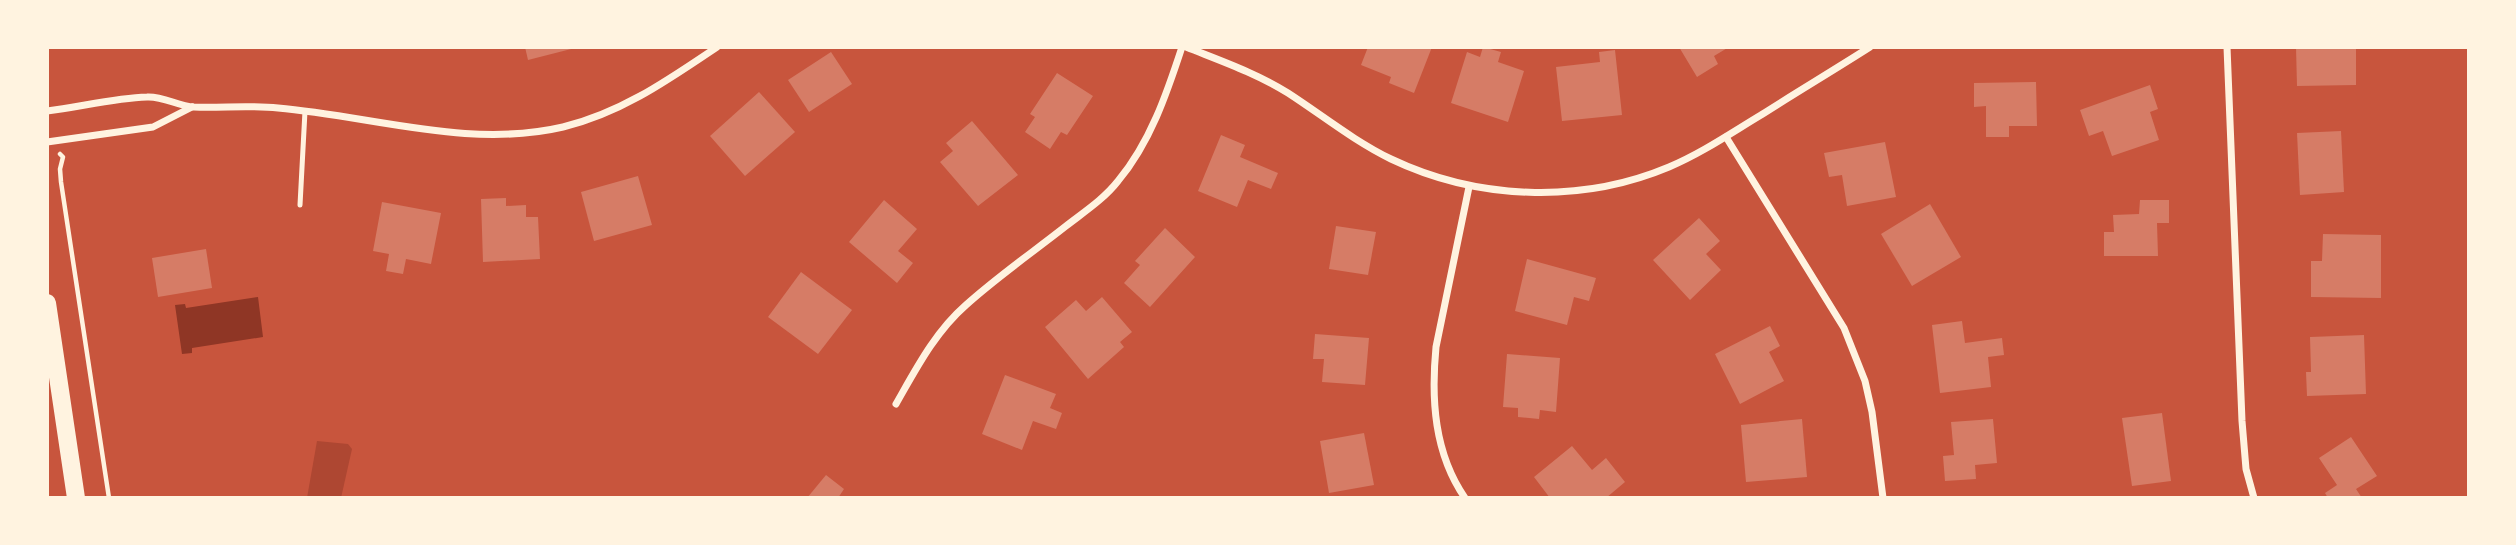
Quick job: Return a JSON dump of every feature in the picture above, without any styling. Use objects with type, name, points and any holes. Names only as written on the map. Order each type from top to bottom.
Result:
[{"type":"highway","points":[[47,303],[76,498]]},
{"type":"street","points":[[47,111],[150,97],[192,107],[234,105],[305,111],[466,133],[514,134],[584,121],[623,106],[645,95],[718,47]]},
{"type":"street","points":[[896,404],[923,356],[945,325],[965,305],[1096,203],[1118,181],[1149,131],[1184,47],[1257,76],[1389,158],[1423,172],[1469,187],[1544,192],[1606,186],[1670,166],[1726,137],[1870,47]]},
{"type":"street","points":[[2227,47],[2242,421],[2246,469],[2254,498]]},
{"type":"street","points":[[47,142],[153,127],[192,107]]},
{"type":"street","points":[[1726,137],[1844,328],[1865,381],[1872,412],[1883,498]]},
{"type":"street","points":[[1465,498],[1449,470],[1440,443],[1433,374],[1436,347],[1469,187]]},
{"type":"lane","points":[[300,205],[305,111]]},
{"type":"path","points":[[60,153],[63,156],[61,181],[109,498]]},
{"type":"shaded area","points":[[258,297],[263,337],[192,348],[192,353],[182,354],[175,305],[185,304],[186,308]]},
{"type":"shaded area","points":[[317,441],[348,444],[352,449],[341,498],[307,498]]},
{"type":"building","points":[[525,47],[574,47],[575,48],[528,60]]},
{"type":"building","points":[[1368,47],[1432,47],[1414,93],[1389,83],[1391,77],[1361,65]]},
{"type":"building","points":[[1483,47],[1501,52],[1498,62],[1524,71],[1508,122],[1451,103],[1467,52],[1480,57]]},
{"type":"building","points":[[1679,47],[1729,47],[1714,56],[1718,64],[1697,77]]},
{"type":"building","points":[[2296,47],[2356,47],[2356,85],[2297,86]]},
{"type":"building","points":[[1615,50],[1622,115],[1562,121],[1556,67],[1600,62],[1599,52]]},
{"type":"building","points":[[831,52],[852,84],[809,112],[788,80]]},
{"type":"building","points":[[1057,73],[1093,96],[1067,135],[1061,132],[1050,149],[1025,132],[1035,117],[1030,114]]},
{"type":"building","points":[[2036,82],[2037,126],[2009,126],[2009,137],[1986,137],[1986,106],[1974,107],[1974,83]]},
{"type":"building","points":[[2150,85],[2158,109],[2150,112],[2159,140],[2112,156],[2103,131],[2089,136],[2080,110]]},
{"type":"building","points":[[759,92],[795,132],[745,176],[710,136]]},
{"type":"building","points":[[972,121],[1018,175],[978,206],[940,162],[953,151],[946,143]]},
{"type":"building","points":[[2341,131],[2344,192],[2300,195],[2297,133]]},
{"type":"building","points":[[1221,135],[1245,145],[1240,157],[1278,173],[1271,189],[1248,180],[1237,207],[1198,191]]},
{"type":"building","points":[[1885,142],[1896,197],[1847,206],[1842,175],[1829,177],[1824,153]]},
{"type":"building","points":[[638,176],[652,225],[594,241],[581,192]]},
{"type":"building","points":[[506,198],[506,206],[526,205],[526,217],[538,217],[540,259],[483,262],[481,199]]},
{"type":"building","points":[[884,200],[917,229],[898,251],[913,263],[897,283],[849,242]]},
{"type":"building","points":[[2140,200],[2169,200],[2169,223],[2157,223],[2158,256],[2104,256],[2104,232],[2114,232],[2113,215],[2139,214]]},
{"type":"building","points":[[382,202],[441,213],[431,264],[406,259],[403,274],[386,271],[389,254],[373,251]]},
{"type":"building","points":[[1930,204],[1961,257],[1912,286],[1881,234]]},
{"type":"building","points":[[1699,218],[1720,241],[1706,254],[1721,270],[1690,300],[1653,260]]},
{"type":"building","points":[[1336,226],[1376,232],[1368,275],[1329,269]]},
{"type":"building","points":[[1165,228],[1195,257],[1150,307],[1124,283],[1140,265],[1135,261]]},
{"type":"building","points":[[2323,234],[2381,235],[2381,298],[2311,297],[2311,261],[2322,261]]},
{"type":"building","points":[[206,249],[212,288],[158,297],[152,258]]},
{"type":"building","points":[[1527,259],[1596,278],[1589,301],[1574,297],[1567,325],[1515,311]]},
{"type":"building","points":[[801,272],[852,310],[818,354],[768,317]]},
{"type":"building","points":[[1102,297],[1132,332],[1120,342],[1124,347],[1088,379],[1045,327],[1076,300],[1086,311]]},
{"type":"building","points":[[1962,321],[1965,343],[2002,338],[2004,355],[1988,357],[1991,387],[1940,393],[1932,325]]},
{"type":"building","points":[[1770,326],[1780,346],[1769,352],[1784,381],[1740,404],[1715,354]]},
{"type":"building","points":[[1315,334],[1369,338],[1365,385],[1322,382],[1324,359],[1313,359]]},
{"type":"building","points":[[2364,335],[2366,394],[2307,396],[2306,372],[2311,372],[2310,337]]},
{"type":"building","points":[[1507,354],[1560,358],[1556,412],[1540,410],[1539,419],[1518,417],[1518,408],[1503,407]]},
{"type":"building","points":[[1005,375],[1056,394],[1050,408],[1062,413],[1056,429],[1033,421],[1022,450],[982,434]]},
{"type":"building","points":[[2162,413],[2171,481],[2132,486],[2122,418]]},
{"type":"building","points":[[1802,419],[1807,477],[1746,482],[1741,425]]},
{"type":"building","points":[[1993,419],[1997,463],[1975,465],[1976,479],[1945,481],[1943,456],[1954,455],[1951,422]]},
{"type":"building","points":[[1364,433],[1374,485],[1329,493],[1320,441]]},
{"type":"building","points":[[2351,437],[2377,476],[2356,489],[2362,498],[2328,498],[2325,493],[2337,485],[2319,458]]},
{"type":"building","points":[[1572,446],[1592,470],[1606,458],[1625,482],[1606,498],[1550,498],[1534,477]]},
{"type":"building","points":[[826,475],[844,489],[838,498],[807,498]]}]
